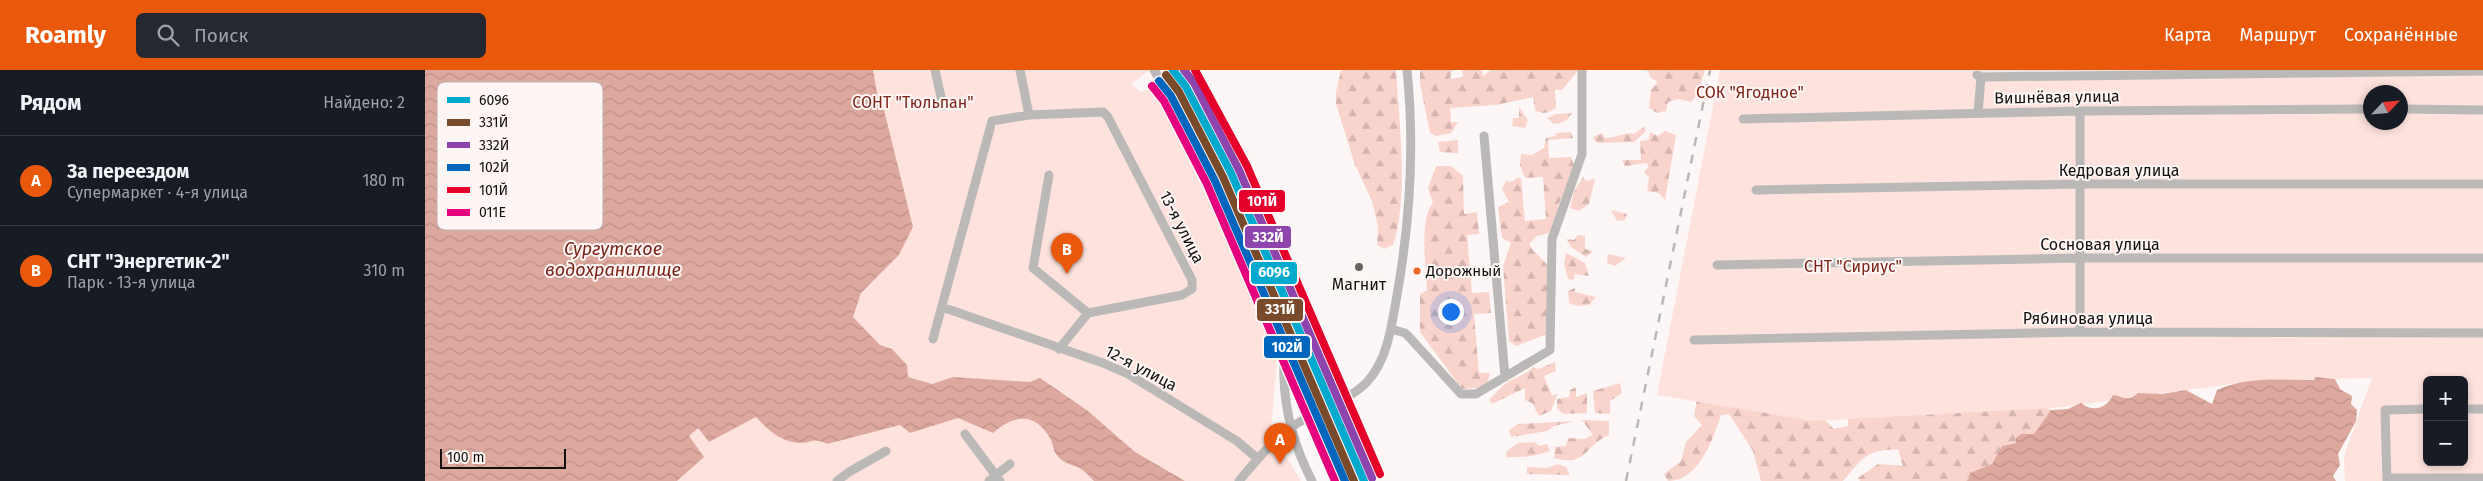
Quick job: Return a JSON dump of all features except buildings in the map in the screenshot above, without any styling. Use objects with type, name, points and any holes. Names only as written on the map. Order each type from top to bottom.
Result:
[{"type":"street","points":[[935,70],[943,106]]},
{"type":"street","points":[[933,339],[991,121],[1029,115],[1020,70]]},
{"type":"street","points":[[1154,70],[1194,134],[1282,328],[1285,340],[1284,379],[1296,444],[1312,481]]},
{"type":"street","points":[[1239,481],[1258,459],[1293,426],[1367,383],[1382,360],[1391,328],[1405,243],[1412,173],[1412,138],[1407,70]]},
{"type":"street","points":[[1391,328],[1410,338],[1461,394],[1476,394],[1550,350],[1552,239],[1582,154],[1582,70]]},
{"type":"street","points":[[1979,113],[1979,76],[2483,71]]},
{"type":"street","name":"Вишнёвая улица","points":[[1743,119],[2080,111],[2363,109]]},
{"type":"street","points":[[2408,109],[2483,110]]},
{"type":"street","points":[[2080,111],[2080,332]]},
{"type":"street","name":"13-я улица","points":[[1029,115],[1103,112],[1108,117],[1170,234],[1192,280],[1192,289],[1182,295],[1088,313]]},
{"type":"street","points":[[1484,136],[1505,377]]},
{"type":"street","points":[[1049,175],[1033,268],[1088,313],[1059,349]]},
{"type":"street","name":"Кедровая улица","points":[[1756,190],[2081,184],[2483,184]]},
{"type":"street","name":"Сосновая улица","points":[[1717,265],[2080,258],[2483,258]]},
{"type":"street","name":"12-я улица","points":[[942,307],[1103,363],[1128,374],[1237,441],[1258,459]]},
{"type":"street","name":"Рябиновая улица","points":[[1694,340],[2080,332],[2483,333]]},
{"type":"street","points":[[2423,409],[2385,410],[2387,479],[2483,478]]},
{"type":"street","points":[[2468,409],[2483,409]]},
{"type":"street","points":[[965,434],[995,479],[1010,464]]},
{"type":"street","points":[[837,481],[886,451]]},
{"type":"green space","name":"СОНТ \"Тюльпан\"","points":[[873,70],[1150,70],[1131,84],[1141,92],[1154,87],[1172,120],[1181,116],[1244,250],[1279,335],[1271,431],[1301,481],[1185,481],[1135,452],[1088,411],[1030,382],[953,377],[932,384],[908,377],[907,365],[892,349],[880,346],[853,317],[861,293],[899,255],[913,227],[884,110],[880,110]]},
{"type":"green space","points":[[1341,70],[1396,70],[1402,159],[1401,205],[1393,245],[1384,249],[1377,245],[1378,226],[1372,201],[1355,165],[1336,104],[1336,92]]},
{"type":"green space","points":[[1420,70],[1452,70],[1450,79],[1463,77],[1462,70],[1482,70],[1483,76],[1491,70],[1579,70],[1562,90],[1555,90],[1556,108],[1550,111],[1543,113],[1535,110],[1533,97],[1496,105],[1450,108],[1451,122],[1458,122],[1451,133],[1437,136],[1430,133],[1420,84]]},
{"type":"green space","points":[[1643,70],[1705,70],[1698,94],[1691,102],[1678,99],[1668,102],[1666,111],[1657,113],[1649,108],[1651,90],[1658,82],[1650,77],[1648,71]]},
{"type":"green space","name":"СНТ \"Сириус\"","points":[[1720,70],[2483,70],[2483,481],[2345,481],[2344,456],[2372,378],[2261,380],[2054,408],[1813,421],[1657,395]]},
{"type":"green space","points":[[1519,107],[1528,120],[1525,128],[1512,126],[1513,118],[1519,118]]},
{"type":"green space","points":[[1572,113],[1566,121],[1554,124],[1547,118],[1556,114]]},
{"type":"green space","points":[[1644,127],[1646,131],[1634,142],[1598,143],[1593,137],[1602,133],[1605,138],[1634,134]]},
{"type":"green space","points":[[1665,131],[1676,135],[1665,200],[1659,193],[1647,191],[1649,177],[1644,173],[1648,167],[1647,163],[1625,166],[1622,160],[1641,160],[1640,141],[1649,140],[1650,132],[1658,136]]},
{"type":"green space","points":[[1571,132],[1573,138],[1548,140],[1549,158],[1571,157],[1575,168],[1558,206],[1557,223],[1549,233],[1537,236],[1529,244],[1546,263],[1549,271],[1547,334],[1516,346],[1509,341],[1503,266],[1511,243],[1502,238],[1498,207],[1509,202],[1502,189],[1506,181],[1512,182],[1517,178],[1521,178],[1525,221],[1546,219],[1543,177],[1525,178],[1520,165],[1521,154],[1532,155],[1544,148],[1546,138],[1555,136],[1556,133]]},
{"type":"green space","points":[[1458,140],[1458,153],[1440,152],[1438,142]]},
{"type":"green space","points":[[1436,166],[1451,166],[1463,176],[1464,214],[1477,212],[1479,234],[1467,235],[1472,293],[1489,292],[1491,313],[1474,314],[1479,373],[1490,373],[1488,382],[1478,388],[1462,389],[1420,332],[1420,294],[1427,290],[1425,257],[1426,220],[1433,203],[1428,188]]},
{"type":"green space","points":[[1583,177],[1586,181],[1595,179],[1589,204],[1579,211],[1570,208],[1574,192]]},
{"type":"green space","points":[[1611,210],[1627,214],[1625,220],[1617,221]]},
{"type":"green space","points":[[1578,235],[1585,236],[1585,249],[1593,251],[1586,257],[1572,248],[1566,239],[1574,240]]},
{"type":"green space","points":[[1566,253],[1585,263],[1589,276],[1575,274],[1574,280],[1568,279],[1564,264]]},
{"type":"green space","points":[[1608,254],[1626,258],[1615,266],[1607,263]]},
{"type":"green space","points":[[1575,288],[1575,292],[1596,297],[1589,305],[1577,306],[1569,303],[1568,291]]},
{"type":"green space","points":[[1555,362],[1556,371],[1544,376],[1552,396],[1558,393],[1551,411],[1539,416],[1532,403],[1525,400],[1525,388],[1492,404],[1489,400],[1506,383],[1526,373],[1533,367],[1538,369]]},
{"type":"green space","points":[[1620,383],[1622,393],[1610,401],[1610,414],[1595,413],[1593,391]]},
{"type":"green space","points":[[1576,387],[1576,397],[1587,393],[1587,413],[1563,414],[1557,408],[1557,399],[1569,397],[1570,390]]},
{"type":"green space","points":[[1698,393],[1818,413],[1834,429],[1848,426],[1847,405],[2033,402],[2051,410],[2034,434],[2021,434],[2016,443],[2002,446],[1992,464],[1970,473],[1968,480],[1965,481],[1860,481],[1858,478],[1878,464],[1903,466],[1898,449],[1871,453],[1861,460],[1843,481],[1761,481],[1753,451],[1729,414],[1721,415],[1709,446],[1696,466],[1679,479],[1668,481],[1664,474],[1681,461],[1686,442],[1702,425],[1694,416]]},
{"type":"green space","points":[[756,417],[800,443],[817,439],[827,444],[900,425],[910,433],[958,418],[993,433],[1009,422],[1024,419],[1031,420],[1045,431],[1058,457],[1081,469],[1094,481],[677,481],[689,436],[698,428],[709,442]]},
{"type":"green space","points":[[1582,420],[1609,421],[1609,435],[1594,444],[1579,458],[1565,460],[1554,458],[1555,447],[1566,446],[1568,438],[1585,439],[1593,435]]},
{"type":"green space","points":[[1575,421],[1554,426],[1547,431],[1511,437],[1509,430],[1518,424]]},
{"type":"green space","points":[[1535,442],[1539,446],[1547,444],[1550,451],[1528,456],[1506,457],[1507,451],[1518,443]]},
{"type":"green space","points":[[1558,464],[1566,467],[1570,475],[1527,474],[1527,467],[1547,468]]},
{"type":"water","name":"Сургутское водохранилище","points":[[425,70],[873,70],[880,110],[884,110],[913,227],[899,255],[861,293],[853,317],[880,345],[892,349],[907,365],[908,377],[932,384],[953,377],[1030,382],[1040,378],[1088,411],[1135,452],[1185,481],[1094,481],[1081,469],[1058,457],[1045,431],[1031,420],[1024,419],[1009,422],[993,433],[958,418],[910,433],[900,425],[827,444],[816,441],[800,443],[780,438],[756,417],[709,442],[698,428],[689,436],[704,457],[677,481],[425,481]]},
{"type":"water","points":[[2315,377],[2335,379],[2340,389],[2352,396],[2351,404],[2357,410],[2356,421],[2338,454],[2340,465],[2333,476],[2336,481],[1965,481],[1968,480],[1970,473],[1992,464],[2002,446],[2016,443],[2016,438],[2021,434],[2034,434],[2051,410],[2068,409],[2081,403],[2090,408],[2099,408],[2107,403],[2113,395],[2131,398],[2138,393],[2162,394],[2186,390],[2212,404],[2217,390],[2228,386],[2264,380],[2314,380]]},
{"type":"railway","points":[[1626,481],[1710,70]]},
{"type":"transit line","name":"6096","points":[[1173,70],[1186,87],[1231,173],[1364,481]]},
{"type":"transit line","name":"332Й","points":[[1184,70],[1194,83],[1239,170],[1372,478]]},
{"type":"transit line","name":"101Й","points":[[1195,70],[1247,166],[1380,474]]},
{"type":"transit line","name":"331Й","points":[[1166,75],[1179,92],[1223,177],[1354,481]]},
{"type":"transit line","name":"102Й","points":[[1159,81],[1171,96],[1215,181],[1345,481]]},
{"type":"transit line","name":"011Е","points":[[1152,86],[1164,101],[1207,184],[1335,481]]},
{"type":"place","name":"Магнит","points":[[1359,267]]},
{"type":"place","name":"Дорожный","points":[[1417,271]]},
{"type":"place","name":"СHТ \"Энергетик-2\"","points":[[1067,274]]},
{"type":"place","name":"За переездом","points":[[1280,464]]},
{"type":"park label","name":"СОК \"Ягодное\"","points":[[1750,92]]}]
